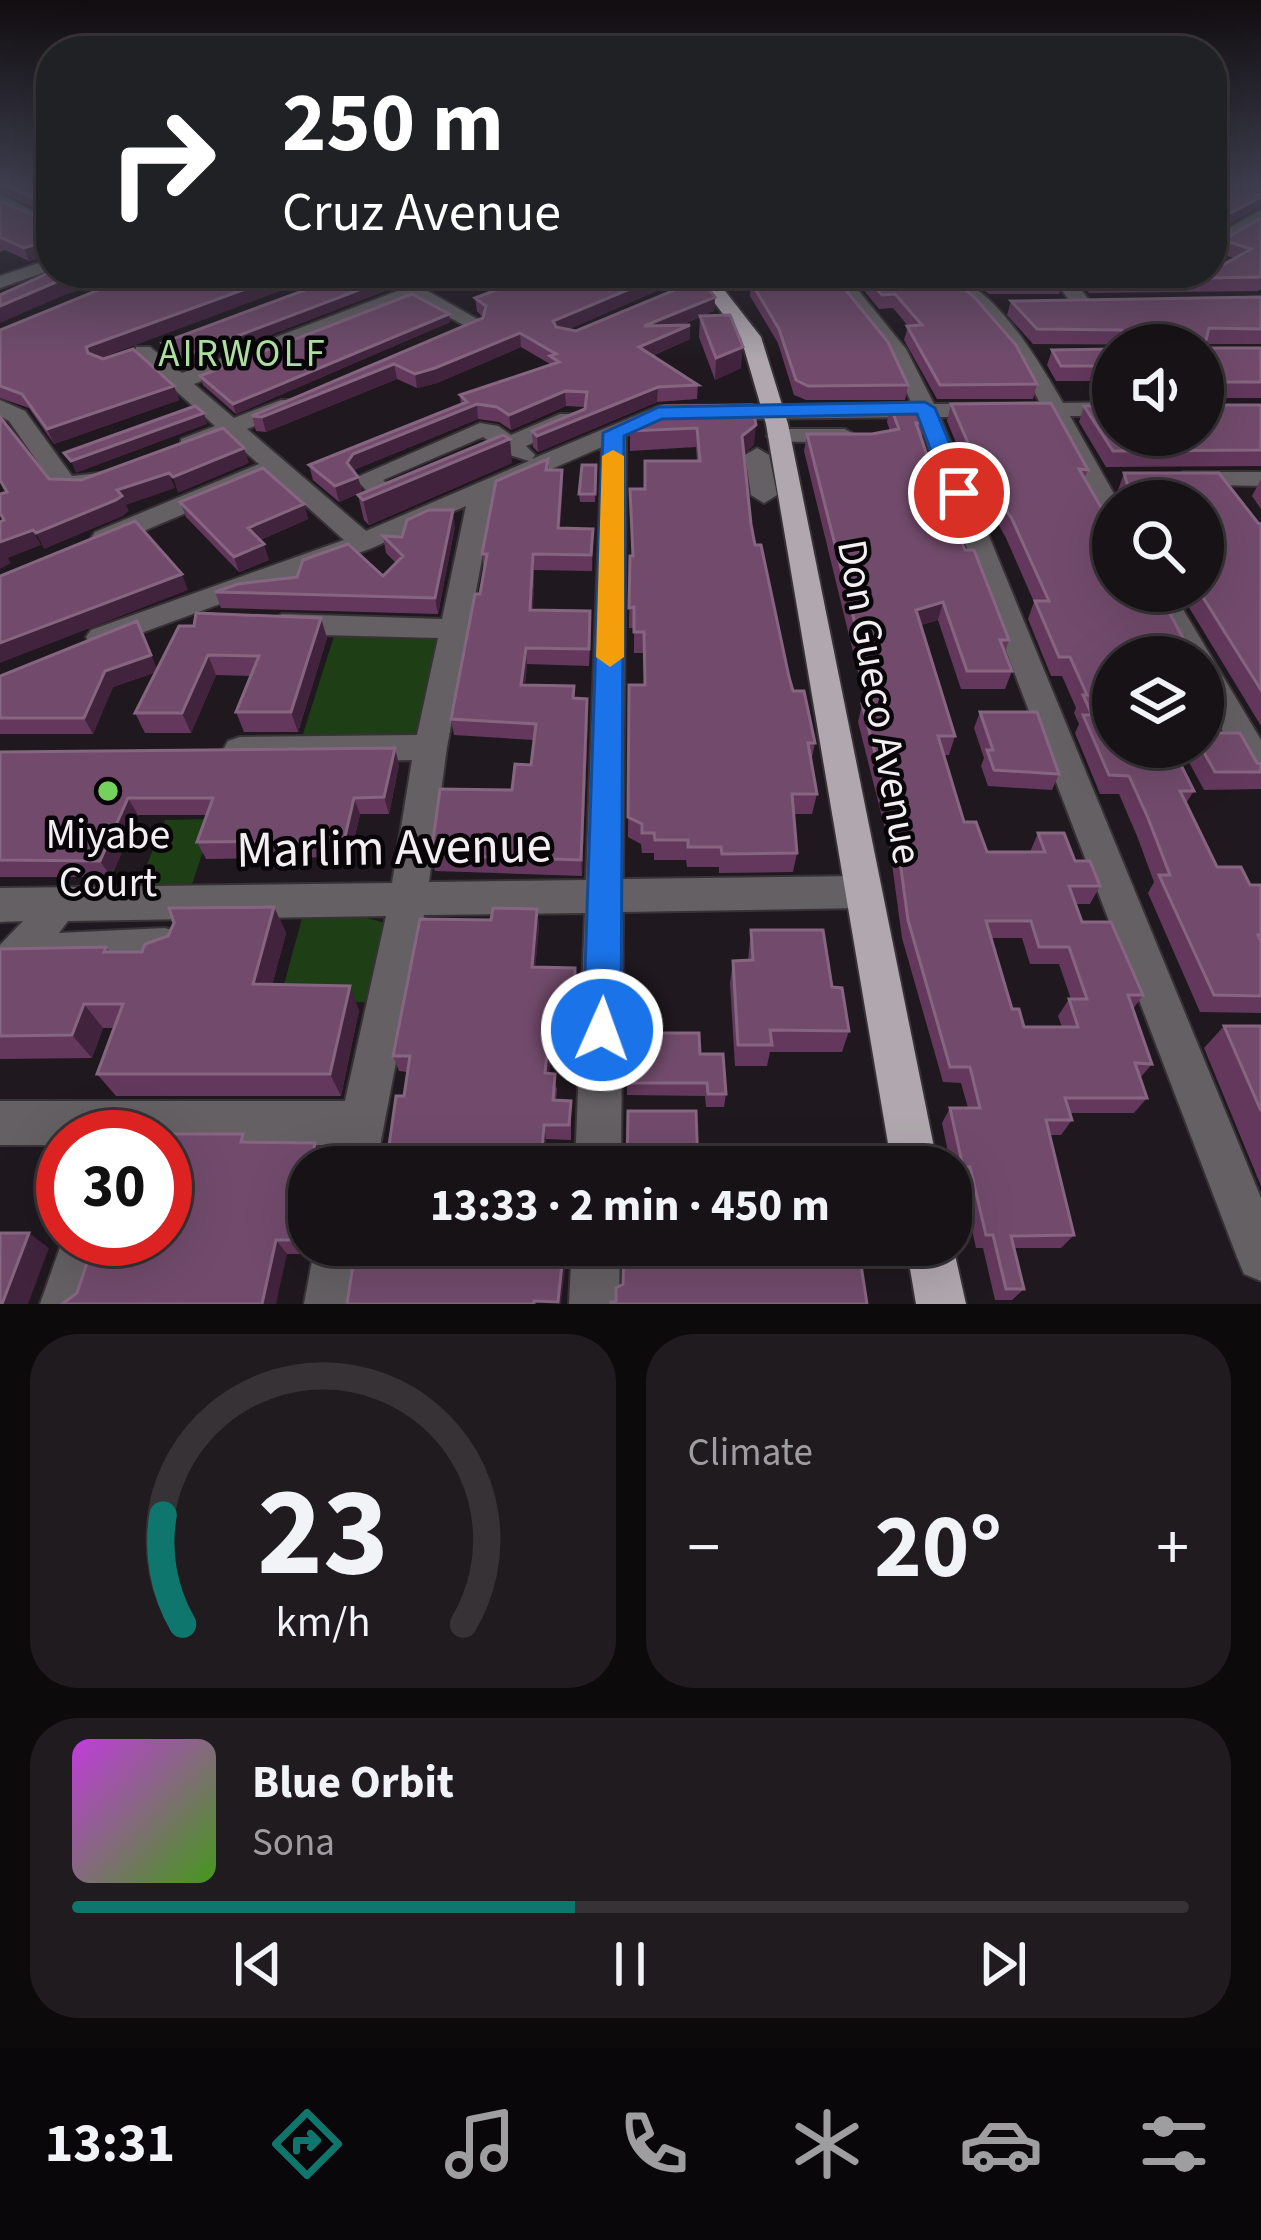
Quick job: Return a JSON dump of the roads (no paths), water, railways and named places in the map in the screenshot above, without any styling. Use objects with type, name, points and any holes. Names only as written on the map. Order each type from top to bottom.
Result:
[{"type":"main road","name":"Don Gueco Avenue","points":[[706,288],[751,337],[911,1146]]},
{"type":"main road","points":[[934,1266],[941,1304]]},
{"type":"street","points":[[0,282],[36,269]]},
{"type":"street","points":[[410,288],[476,324],[454,334]]},
{"type":"street","points":[[847,288],[899,353],[925,408],[1261,1257]]},
{"type":"street","points":[[966,288],[992,305],[1036,355],[1055,409],[1103,480]]},
{"type":"street","points":[[1065,288],[1072,304],[1106,304]]},
{"type":"street","points":[[179,382],[415,291]]},
{"type":"street","points":[[143,351],[179,382],[193,407],[233,428],[363,542]]},
{"type":"street","points":[[166,453],[312,395]]},
{"type":"street","points":[[0,407],[17,416],[59,455],[70,487],[121,469]]},
{"type":"street","points":[[769,433],[925,408],[1092,409]]},
{"type":"street","points":[[70,649],[363,542],[659,413],[769,433],[854,436]]},
{"type":"street","points":[[337,518],[576,416]]},
{"type":"street","points":[[599,1146],[614,433]]},
{"type":"street","points":[[764,495],[769,433]]},
{"type":"street","points":[[509,445],[537,466]]},
{"type":"street","points":[[85,547],[276,466]]},
{"type":"street","points":[[1157,479],[1261,479]]},
{"type":"street","points":[[1224,484],[1248,514]]},
{"type":"street","points":[[357,1146],[408,900],[431,747],[482,491]]},
{"type":"street","points":[[147,620],[455,629]]},
{"type":"street","points":[[1224,705],[1261,769]]},
{"type":"street","points":[[196,750],[431,747]]},
{"type":"street","name":"Marlim Avenue","points":[[0,905],[862,892]]},
{"type":"street","points":[[13,959],[57,905]]},
{"type":"street","points":[[13,959],[165,946]]},
{"type":"street","points":[[0,1123],[36,1125]]},
{"type":"street","points":[[192,1128],[362,1123]]},
{"type":"street","points":[[65,1304],[78,1266]]},
{"type":"street","points":[[329,1304],[335,1266]]},
{"type":"street","points":[[594,1304],[595,1266]]},
{"type":"place","name":"Miyabe Court","points":[[108,791]]},
{"type":"district","name":"AIRWOLF","points":[[243,354]]}]
